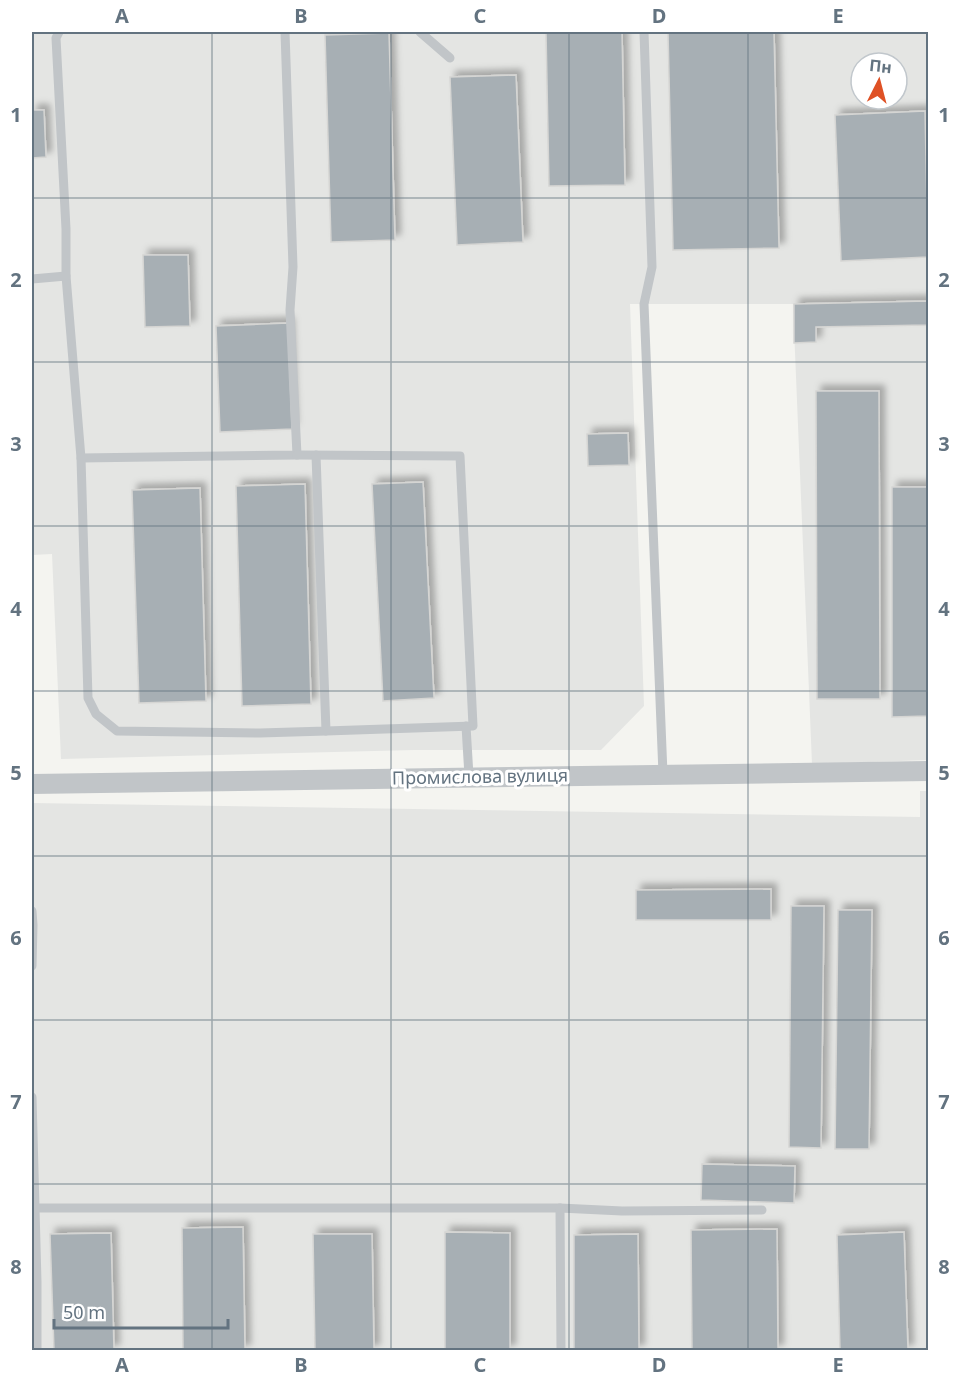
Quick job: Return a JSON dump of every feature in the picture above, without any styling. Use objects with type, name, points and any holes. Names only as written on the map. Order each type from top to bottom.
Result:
[{"type":"street","name":"Промислова вулиця","points":[[32,784],[928,771]]},
{"type":"lane","points":[[59,32],[56,38],[66,229],[66,276],[81,458],[88,698],[96,714],[117,731],[260,733],[472,726],[460,456],[297,455],[81,458]]},
{"type":"lane","points":[[285,32],[293,267],[290,310],[297,455]]},
{"type":"lane","points":[[420,32],[450,58]]},
{"type":"lane","points":[[644,32],[652,267],[644,304],[663,774]]},
{"type":"lane","points":[[32,279],[66,276]]},
{"type":"lane","points":[[316,455],[326,731]]},
{"type":"lane","points":[[466,726],[469,776]]},
{"type":"lane","points":[[32,911],[32,966]]},
{"type":"lane","points":[[32,1097],[37,1350]]},
{"type":"lane","points":[[34,1208],[762,1210]]},
{"type":"lane","points":[[560,1208],[561,1350]]},
{"type":"shaded area","points":[[32,32],[928,32],[928,760],[812,764],[793,304],[630,304],[644,706],[601,750],[414,750],[61,759],[52,554],[32,555]]},
{"type":"shaded area","points":[[920,791],[928,791],[928,1350],[32,1350],[32,803],[920,817]]},
{"type":"building","points":[[546,32],[622,32],[625,185],[549,186]]},
{"type":"building","points":[[668,32],[774,32],[779,248],[673,250]]},
{"type":"building","points":[[389,33],[395,240],[331,242],[325,35]]},
{"type":"building","points":[[516,75],[523,242],[457,245],[450,77]]},
{"type":"building","points":[[32,110],[44,110],[46,157],[32,158]]},
{"type":"building","points":[[925,111],[928,257],[841,261],[835,115]]},
{"type":"building","points":[[143,255],[188,255],[190,326],[145,327]]},
{"type":"building","points":[[928,301],[928,325],[816,327],[816,342],[794,343],[794,304]]},
{"type":"building","points":[[288,323],[292,429],[220,432],[216,326]]},
{"type":"building","points":[[816,391],[879,391],[880,699],[817,699]]},
{"type":"building","points":[[628,433],[629,465],[588,466],[587,434]]},
{"type":"building","points":[[423,482],[434,698],[383,701],[372,484]]},
{"type":"building","points":[[305,484],[311,704],[242,706],[236,486]]},
{"type":"building","points":[[892,487],[928,487],[928,716],[892,717]]},
{"type":"building","points":[[200,488],[206,701],[139,703],[132,490]]},
{"type":"building","points":[[771,889],[771,920],[636,920],[636,890]]},
{"type":"building","points":[[791,906],[824,906],[821,1148],[789,1147]]},
{"type":"building","points":[[838,910],[872,910],[869,1149],[835,1149]]},
{"type":"building","points":[[702,1164],[795,1166],[794,1203],[701,1200]]},
{"type":"building","points":[[243,1227],[245,1350],[183,1350],[182,1228]]},
{"type":"building","points":[[777,1229],[778,1350],[692,1350],[691,1230]]},
{"type":"building","points":[[445,1232],[510,1233],[510,1350],[445,1350]]},
{"type":"building","points":[[904,1232],[908,1350],[840,1350],[837,1235]]},
{"type":"building","points":[[111,1233],[114,1350],[54,1350],[50,1234]]},
{"type":"building","points":[[313,1234],[372,1234],[374,1350],[315,1350]]},
{"type":"building","points":[[638,1234],[639,1350],[574,1350],[574,1235]]}]
